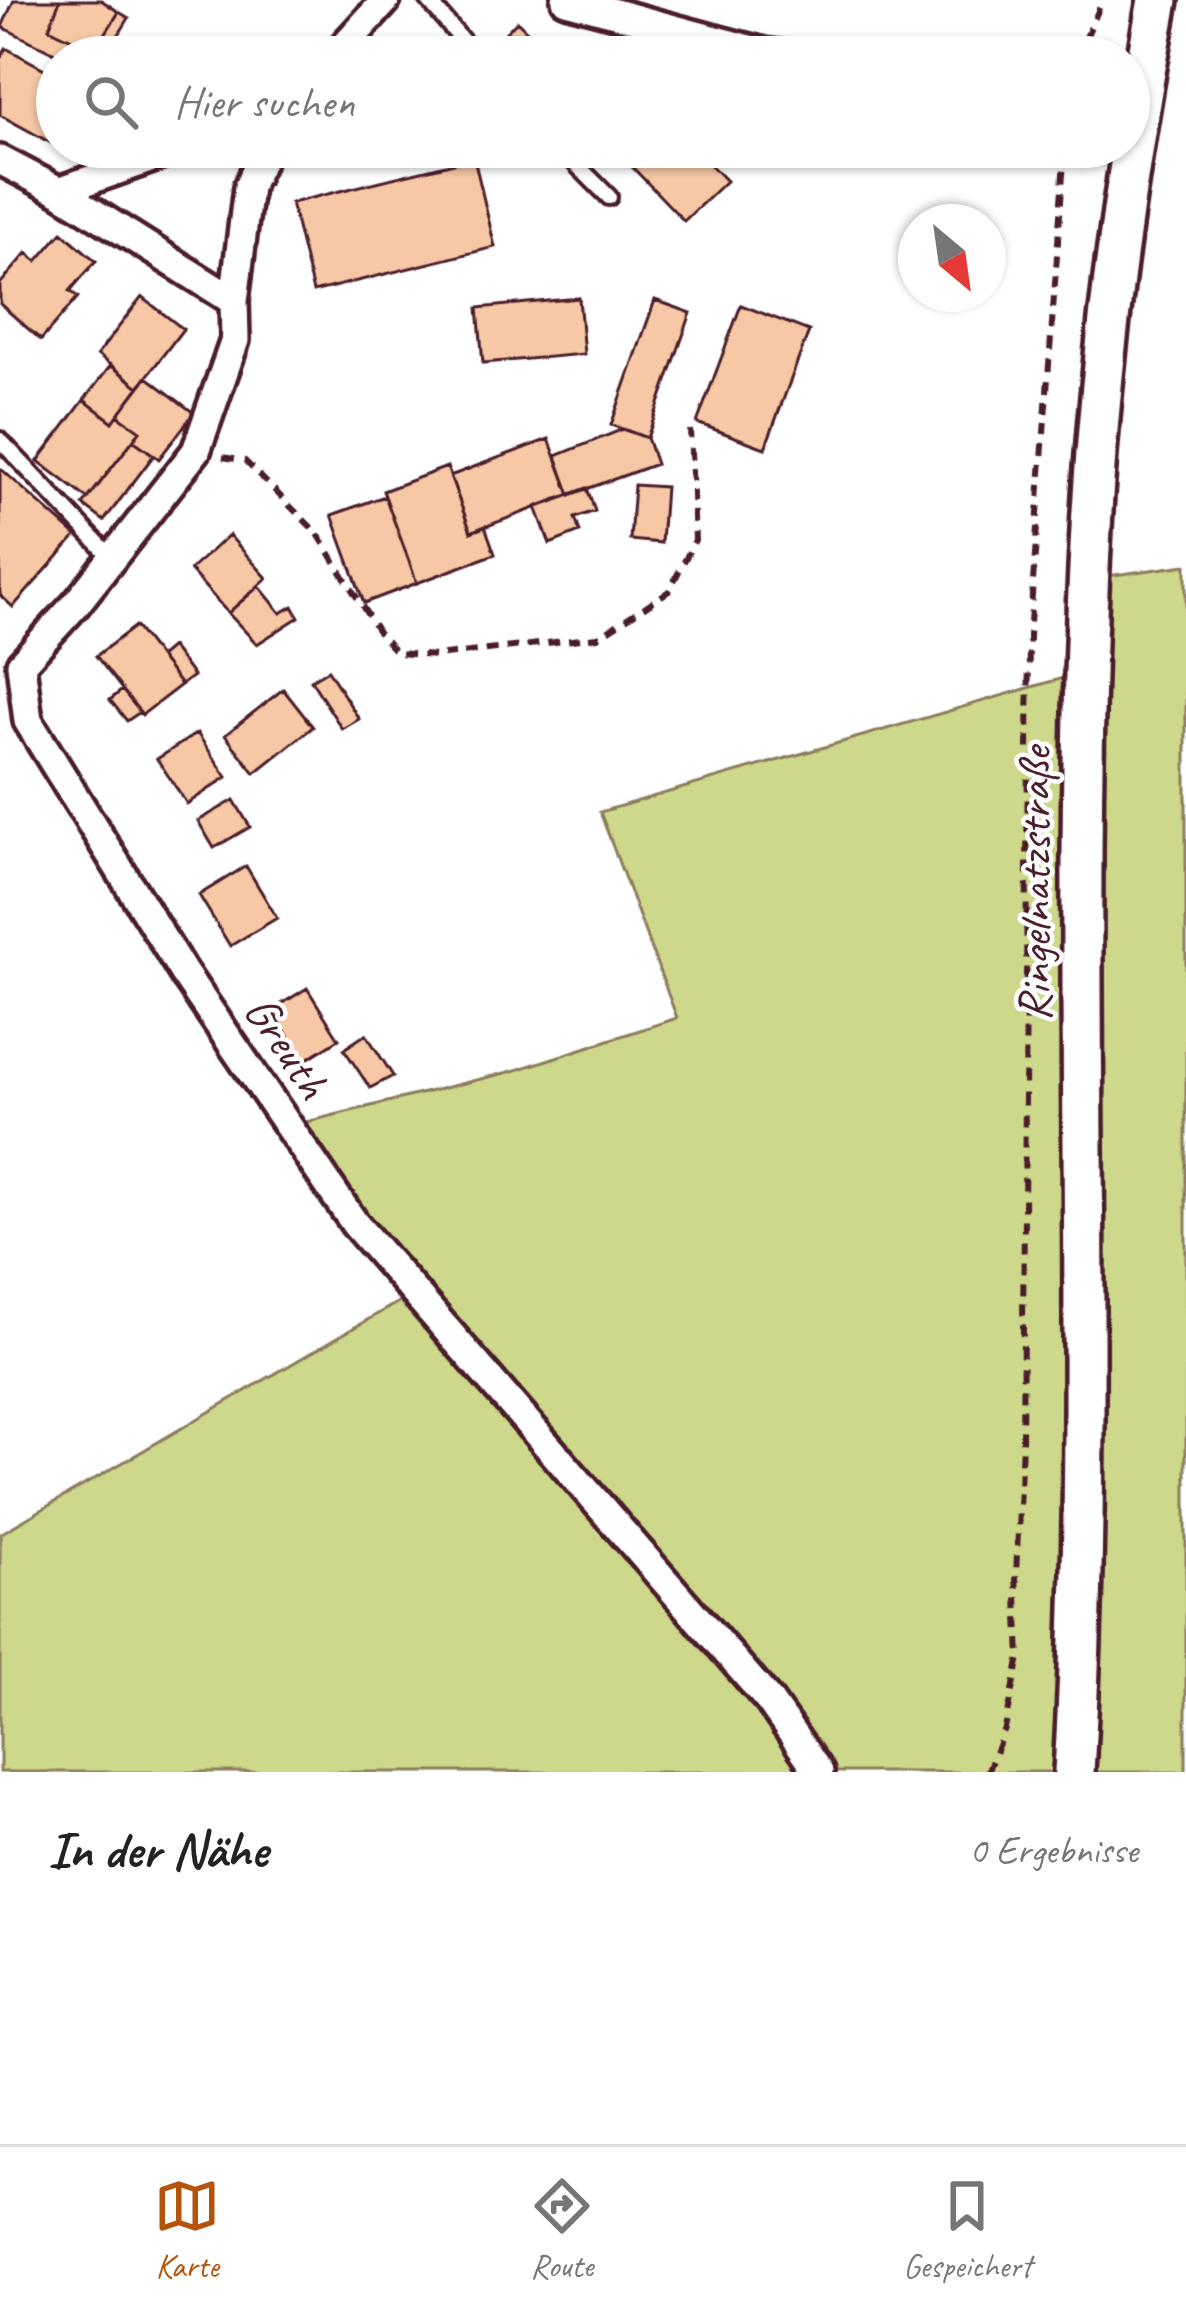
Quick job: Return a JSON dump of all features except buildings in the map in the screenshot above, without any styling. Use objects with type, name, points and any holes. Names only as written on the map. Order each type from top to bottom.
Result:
[{"type":"main road","name":"Ringelnatzstraße","points":[[1148,36],[1158,0]]},
{"type":"main road","name":"Ringelnatzstraße","points":[[1074,1772],[1084,1431],[1083,818],[1088,592],[1104,361],[1126,168]]},
{"type":"street","points":[[353,36],[386,0]]},
{"type":"street","points":[[566,0],[700,36]]},
{"type":"street","points":[[0,160],[59,191],[234,301]]},
{"type":"street","points":[[59,191],[124,168]]},
{"type":"street","name":"Greuth","points":[[257,168],[248,187],[234,301],[235,340],[196,452],[113,559],[21,664],[28,722],[183,972],[355,1224],[770,1702],[819,1772]]},
{"type":"lane","points":[[428,0],[458,36]]},
{"type":"lane","points":[[581,168],[609,196]]},
{"type":"lane","points":[[0,440],[113,559]]},
{"type":"path","points":[[1087,36],[1103,0]]},
{"type":"path","points":[[987,1772],[1005,1730],[1020,1657],[1016,1576],[1022,1442],[1029,636],[1064,168]]},
{"type":"path","points":[[196,452],[245,461],[318,534],[378,632],[397,653],[436,656],[598,637],[670,591],[695,540],[690,430]]},
{"type":"green space","points":[[1186,565],[1186,1772],[0,1772],[0,1534],[417,1291],[286,1127],[513,1071],[677,1018],[600,812],[1077,674],[1085,579]]}]
